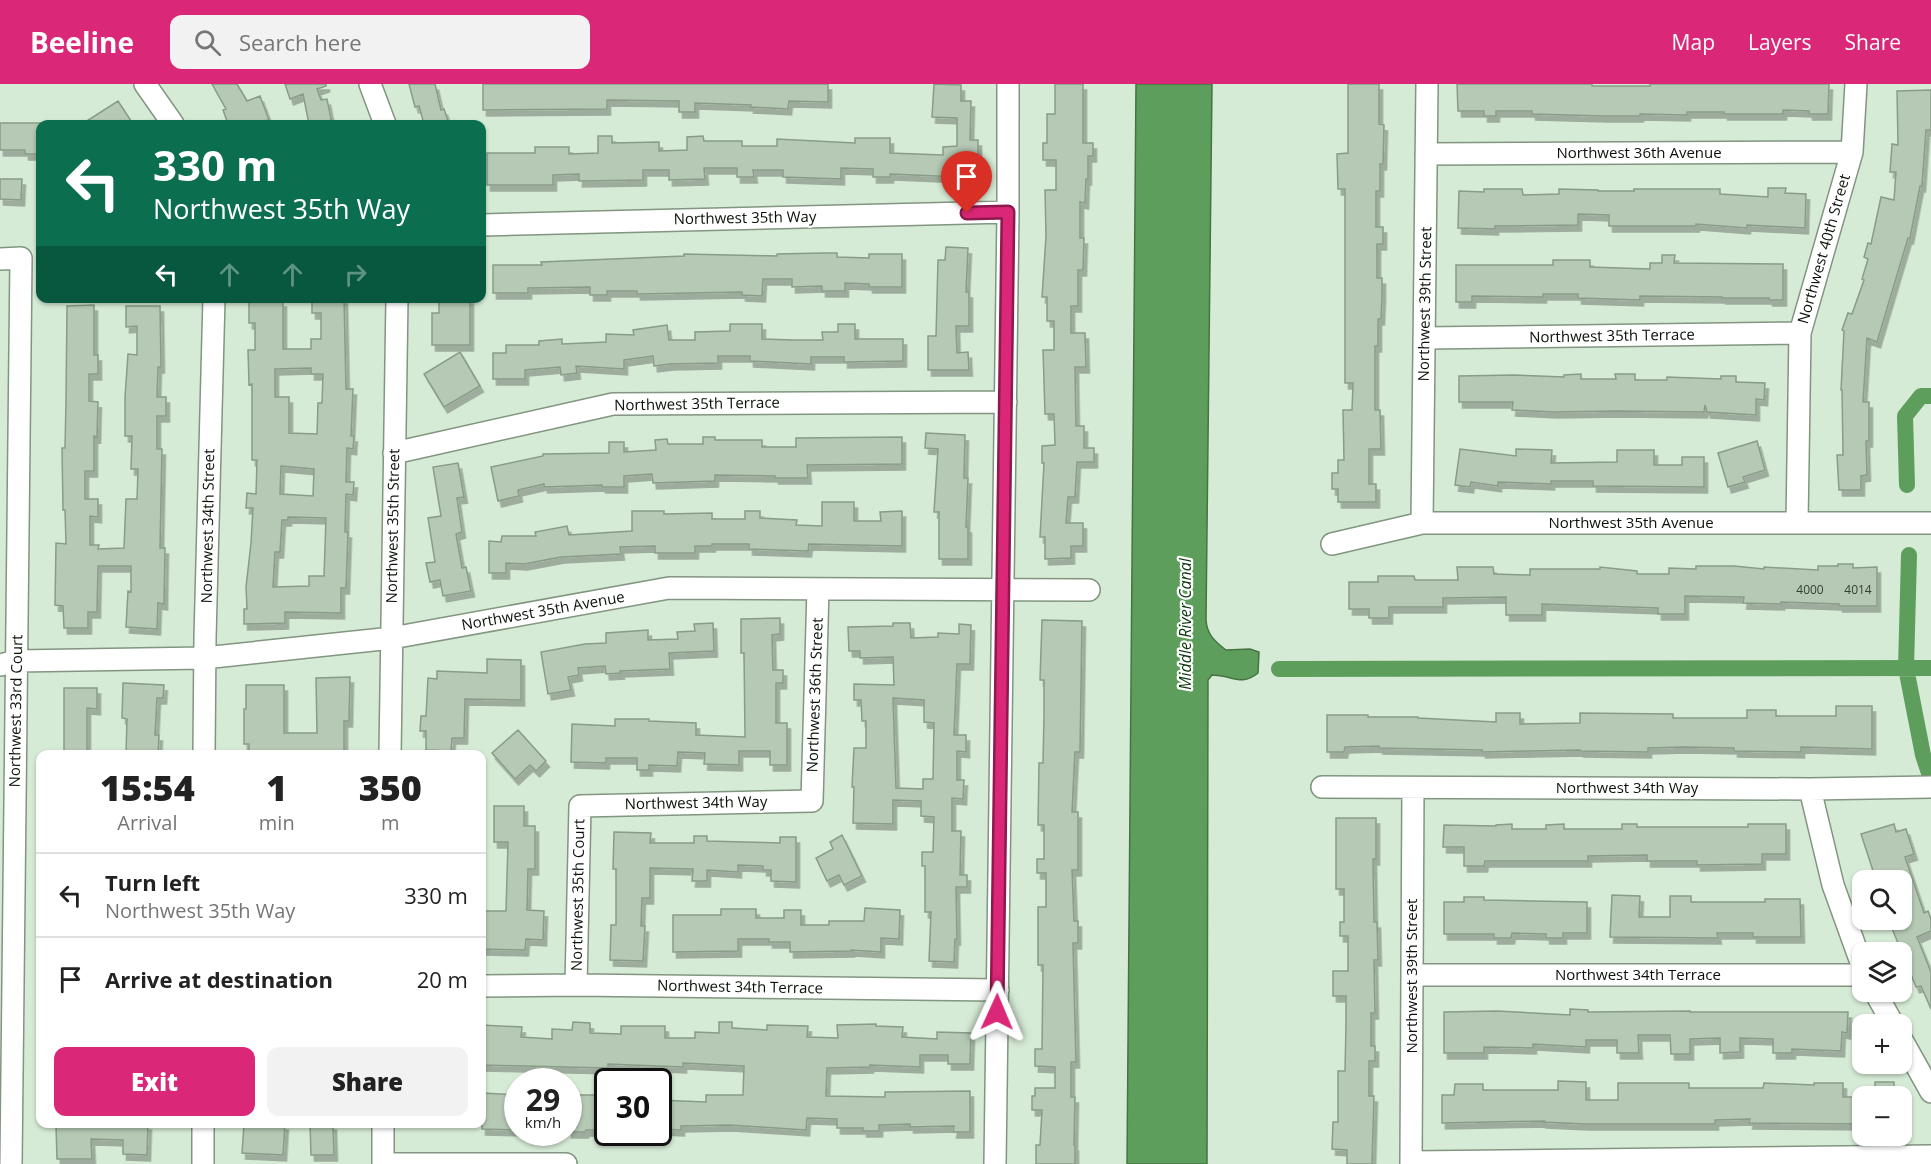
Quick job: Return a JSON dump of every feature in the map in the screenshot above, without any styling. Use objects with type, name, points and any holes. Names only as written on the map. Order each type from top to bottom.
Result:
[{"type":"street","points":[[145,84],[170,120]]},
{"type":"street","points":[[370,84],[384,120]]},
{"type":"street","points":[[995,1164],[1006,402],[1008,84]]},
{"type":"street","name":"Northwest 39th Street","points":[[1422,523],[1427,84]]},
{"type":"street","name":"Northwest 40th Street","points":[[1797,523],[1800,333],[1852,152],[1856,84]]},
{"type":"street","name":"Northwest 36th Avenue","points":[[1426,154],[1852,152]]},
{"type":"street","name":"Northwest 35th Way","points":[[486,225],[1008,212]]},
{"type":"street","name":"Northwest 33rd Court","points":[[10,259],[8,663],[11,1164]]},
{"type":"street","name":"Northwest 34th Street","points":[[204,750],[204,658],[214,303]]},
{"type":"street","name":"Northwest 35th Street","points":[[390,750],[397,303]]},
{"type":"street","name":"Northwest 35th Terrace","points":[[1424,338],[1800,333]]},
{"type":"street","name":"Northwest 35th Terrace","points":[[394,453],[613,404],[1006,402]]},
{"type":"street","name":"Northwest 35th Avenue","points":[[1332,544],[1422,523],[1931,523]]},
{"type":"street","name":"Northwest 35th Avenue","points":[[8,663],[204,658],[392,638],[669,588],[1089,590]]},
{"type":"street","name":"Northwest 36th Street","points":[[812,801],[818,589]]},
{"type":"street","name":"Northwest 34th Way","points":[[1322,787],[1810,789],[1921,787]]},
{"type":"street","name":"Northwest 39th Street","points":[[1411,1163],[1413,788]]},
{"type":"street","points":[[1810,789],[1833,885],[1854,942]]},
{"type":"street","name":"Northwest 34th Way","points":[[580,806],[812,801]]},
{"type":"street","name":"Northwest 35th Court","points":[[576,985],[580,806]]},
{"type":"street","name":"Northwest 34th Terrace","points":[[1413,975],[1852,975]]},
{"type":"street","name":"Northwest 34th Terrace","points":[[486,986],[998,990]]},
{"type":"street","points":[[1912,1058],[1931,1092]]},
{"type":"street","points":[[203,1128],[203,1164]]},
{"type":"street","points":[[383,1128],[383,1164],[566,1164]]},
{"type":"street","points":[[1411,1163],[1931,1156]]},
{"type":"water","name":"Middle River Canal","points":[[1136,84],[1212,84],[1206,620],[1212,637],[1226,650],[1250,649],[1259,652],[1258,673],[1252,677],[1241,680],[1212,675],[1208,680],[1207,1164],[1127,1164]]},
{"type":"building","points":[[212,84],[237,84],[247,101],[260,96],[269,120],[227,120],[223,110],[226,109]]},
{"type":"building","points":[[285,84],[326,84],[317,89],[321,100],[327,99],[331,120],[308,120],[303,94],[290,99]]},
{"type":"building","points":[[409,84],[435,84],[441,110],[444,109],[448,120],[423,120],[419,106],[415,107]]},
{"type":"building","points":[[483,84],[828,84],[828,102],[789,101],[788,109],[695,103],[695,112],[679,112],[679,101],[607,100],[607,109],[483,110]]},
{"type":"building","points":[[934,84],[961,85],[961,101],[971,101],[970,140],[978,140],[978,168],[960,168],[960,177],[890,174],[890,177],[873,177],[873,169],[841,168],[841,179],[783,177],[783,170],[753,170],[754,177],[737,177],[737,168],[704,168],[705,179],[669,180],[669,170],[643,170],[643,180],[579,181],[579,174],[553,175],[553,185],[487,185],[487,153],[535,153],[535,147],[569,147],[569,154],[598,153],[598,136],[612,136],[612,143],[659,142],[659,151],[687,150],[687,137],[703,136],[704,141],[742,141],[742,146],[777,146],[777,139],[855,143],[855,138],[890,138],[890,153],[943,155],[943,147],[957,146],[957,118],[932,117]]},
{"type":"building","points":[[1055,84],[1083,84],[1083,143],[1093,143],[1093,156],[1088,156],[1085,203],[1080,202],[1080,238],[1084,238],[1083,270],[1078,270],[1078,306],[1071,306],[1071,333],[1085,333],[1086,367],[1075,367],[1076,426],[1084,426],[1084,448],[1094,448],[1094,462],[1077,462],[1075,497],[1068,497],[1066,523],[1083,523],[1083,546],[1071,546],[1071,558],[1045,559],[1045,537],[1040,537],[1044,463],[1042,463],[1042,446],[1055,445],[1054,414],[1045,414],[1043,350],[1054,350],[1054,321],[1047,321],[1047,297],[1042,297],[1046,236],[1045,190],[1056,190],[1056,160],[1043,160],[1043,143],[1047,143],[1047,114],[1055,114]]},
{"type":"building","points":[[1348,84],[1379,84],[1379,124],[1384,125],[1380,191],[1376,191],[1376,227],[1383,227],[1383,244],[1377,244],[1377,278],[1382,278],[1382,296],[1381,319],[1378,319],[1378,346],[1375,346],[1375,410],[1380,410],[1381,449],[1369,449],[1369,484],[1376,484],[1376,502],[1338,502],[1338,489],[1332,489],[1332,473],[1338,473],[1338,460],[1344,460],[1343,410],[1352,410],[1353,383],[1345,383],[1345,189],[1338,189],[1337,154],[1348,153]]},
{"type":"building","points":[[1457,84],[1650,86],[1650,84],[1829,84],[1828,114],[1783,110],[1783,114],[1687,112],[1687,115],[1603,116],[1496,111],[1496,116],[1484,116],[1484,111],[1458,111]]},
{"type":"building","points":[[1931,90],[1931,130],[1926,130],[1922,186],[1920,186],[1910,238],[1908,238],[1877,342],[1867,338],[1863,402],[1869,402],[1869,441],[1866,441],[1867,475],[1861,476],[1861,490],[1839,490],[1837,455],[1843,455],[1841,390],[1844,331],[1842,330],[1848,313],[1852,314],[1864,280],[1862,279],[1868,259],[1864,257],[1868,243],[1871,244],[1881,197],[1894,200],[1896,172],[1890,172],[1892,144],[1898,145],[1897,91]]},
{"type":"building","points":[[118,101],[130,120],[88,120]]},
{"type":"building","points":[[0,123],[36,123],[36,154],[25,154],[25,150],[0,150]]},
{"type":"building","points":[[0,179],[22,179],[21,200],[0,199]]},
{"type":"building","points":[[1768,188],[1786,188],[1785,193],[1806,194],[1805,228],[1747,225],[1747,228],[1696,224],[1696,226],[1609,226],[1609,215],[1578,214],[1578,225],[1495,226],[1495,229],[1458,228],[1459,191],[1522,189],[1523,195],[1559,194],[1559,189],[1634,191],[1634,189],[1720,189],[1720,194],[1768,197]]},
{"type":"building","points":[[946,247],[968,248],[966,292],[969,292],[969,326],[956,326],[957,353],[968,352],[969,370],[928,370],[928,336],[936,336],[938,260],[945,260]]},
{"type":"building","points":[[837,253],[837,257],[869,258],[869,254],[902,254],[902,287],[869,287],[869,284],[845,283],[845,291],[822,291],[822,286],[792,287],[792,279],[763,279],[762,296],[742,295],[742,292],[637,294],[637,291],[607,291],[607,295],[590,295],[590,287],[528,288],[528,293],[493,293],[493,265],[542,265],[541,262],[684,256],[684,254],[777,256],[777,254]]},
{"type":"building","points":[[1662,255],[1675,255],[1674,263],[1783,264],[1783,300],[1640,296],[1640,300],[1578,298],[1578,294],[1543,294],[1543,297],[1472,296],[1472,302],[1456,302],[1456,265],[1553,265],[1553,260],[1590,260],[1590,267],[1650,269],[1650,263],[1662,263]]},
{"type":"building","points":[[249,303],[283,303],[283,349],[311,349],[311,339],[321,339],[321,313],[312,313],[312,303],[344,303],[346,389],[353,389],[351,436],[354,436],[353,449],[347,448],[346,482],[354,482],[353,495],[346,494],[345,532],[348,532],[346,588],[341,588],[341,613],[285,612],[285,623],[244,624],[244,609],[247,609],[246,587],[253,508],[246,508],[247,493],[256,494],[257,460],[252,460],[252,384],[249,385],[248,350],[255,350],[255,323],[249,323]],"holes":[[[311,368],[311,374],[323,374],[322,403],[318,403],[317,434],[289,433],[289,397],[275,397],[275,369]],[[281,466],[314,469],[313,496],[280,494]],[[288,517],[326,518],[324,576],[309,576],[309,586],[273,587],[275,552],[280,552],[282,520],[288,520]]]},
{"type":"building","points":[[439,303],[470,303],[470,345],[432,345],[432,313],[439,313]]},
{"type":"building","points":[[94,305],[94,355],[98,355],[98,374],[89,374],[89,401],[98,402],[97,437],[94,436],[94,471],[85,471],[85,499],[98,499],[98,517],[90,516],[90,545],[99,545],[98,549],[124,548],[126,499],[137,499],[138,469],[131,469],[132,436],[125,436],[125,397],[128,354],[137,355],[137,326],[126,327],[126,306],[160,306],[161,367],[158,367],[157,397],[166,397],[166,416],[157,416],[157,449],[162,449],[160,548],[165,548],[164,604],[158,603],[157,629],[126,627],[128,591],[131,592],[131,566],[98,566],[97,612],[88,612],[88,628],[64,628],[63,606],[55,605],[56,543],[66,544],[62,448],[65,448],[67,306]]},
{"type":"building","points":[[730,324],[762,324],[762,339],[823,340],[822,332],[838,332],[838,324],[855,324],[855,339],[903,339],[903,361],[844,362],[844,357],[811,357],[811,364],[750,361],[750,356],[718,356],[718,363],[654,366],[653,356],[624,360],[624,369],[576,366],[577,373],[561,375],[560,367],[525,370],[525,379],[493,379],[493,353],[506,353],[506,345],[539,345],[539,341],[562,339],[562,344],[606,342],[606,334],[634,335],[633,330],[667,325],[669,340],[695,340],[695,332],[730,331]]},
{"type":"building","points":[[460,352],[480,386],[444,407],[424,374]]},
{"type":"building","points":[[1581,374],[1581,379],[1616,379],[1615,374],[1635,374],[1635,380],[1667,380],[1667,377],[1721,379],[1721,376],[1736,376],[1736,382],[1765,383],[1764,400],[1756,399],[1756,415],[1707,412],[1705,405],[1704,412],[1553,412],[1512,410],[1513,402],[1459,402],[1459,376],[1564,377],[1564,375]]},
{"type":"building","points":[[926,433],[965,435],[964,478],[968,478],[966,527],[968,527],[968,559],[939,559],[939,512],[934,512],[938,449],[925,448]]},
{"type":"building","points":[[703,437],[715,437],[715,440],[762,440],[762,447],[796,447],[796,438],[902,437],[902,464],[807,465],[808,478],[715,475],[715,481],[653,483],[652,474],[624,476],[624,487],[602,487],[602,485],[544,487],[544,484],[518,490],[519,496],[498,501],[491,467],[543,456],[543,454],[609,453],[609,442],[624,442],[624,452],[656,450],[655,440],[667,439],[668,444],[703,444]]},
{"type":"building","points":[[1757,441],[1765,470],[1743,477],[1745,482],[1728,487],[1718,453]]},
{"type":"building","points":[[1460,449],[1516,456],[1516,449],[1552,450],[1551,463],[1617,462],[1617,450],[1654,450],[1654,465],[1682,465],[1682,457],[1704,457],[1704,487],[1593,486],[1593,481],[1551,481],[1551,484],[1498,482],[1498,486],[1471,482],[1470,487],[1455,485]]},
{"type":"building","points":[[458,463],[464,497],[457,498],[462,532],[456,534],[462,568],[466,567],[471,591],[443,596],[440,580],[430,582],[426,563],[435,562],[428,518],[441,516],[433,467]]},
{"type":"building","points":[[822,502],[854,502],[854,521],[881,521],[880,512],[902,511],[902,546],[809,544],[808,551],[749,549],[749,544],[712,544],[712,546],[695,546],[695,553],[655,553],[655,546],[620,547],[621,554],[561,557],[524,564],[506,563],[506,573],[489,573],[489,541],[501,542],[502,536],[536,536],[535,532],[567,526],[569,535],[632,531],[632,511],[664,511],[664,514],[712,513],[712,519],[745,519],[745,511],[760,511],[760,518],[797,520],[796,525],[822,526]]},
{"type":"building","points":[[1838,564],[1853,564],[1853,568],[1877,567],[1877,606],[1781,602],[1781,604],[1743,603],[1744,597],[1685,596],[1685,614],[1658,614],[1658,608],[1542,604],[1542,615],[1506,615],[1506,597],[1443,598],[1443,607],[1389,607],[1389,618],[1369,618],[1369,609],[1349,609],[1349,582],[1378,582],[1378,576],[1414,576],[1415,580],[1458,580],[1457,567],[1493,567],[1494,574],[1530,575],[1530,569],[1600,569],[1600,567],[1637,571],[1637,574],[1669,574],[1669,568],[1696,569],[1696,566],[1818,570],[1818,566],[1838,566]]},
{"type":"building","points":[[780,618],[780,634],[772,635],[773,670],[783,670],[783,683],[776,683],[776,723],[787,723],[787,765],[770,765],[770,751],[739,751],[739,765],[704,764],[705,753],[678,752],[677,766],[649,765],[649,770],[637,770],[637,758],[606,758],[606,763],[571,762],[572,724],[615,726],[615,719],[649,719],[649,721],[696,723],[696,735],[745,737],[744,653],[741,653],[741,619]]},
{"type":"building","points":[[1042,620],[1082,621],[1080,752],[1075,752],[1072,812],[1078,812],[1078,870],[1072,870],[1074,921],[1078,921],[1078,943],[1073,943],[1076,1062],[1071,1062],[1071,1097],[1075,1097],[1075,1164],[1036,1164],[1036,1145],[1040,1145],[1042,1110],[1032,1110],[1032,1096],[1035,1096],[1035,1088],[1055,1088],[1055,1067],[1035,1066],[1035,1049],[1042,1049],[1043,965],[1038,965],[1038,907],[1046,907],[1046,873],[1037,873],[1037,859],[1044,859],[1044,825],[1038,825],[1039,763],[1043,763],[1044,716],[1044,680],[1040,680]]},
{"type":"building","points":[[713,623],[714,651],[669,653],[670,669],[620,671],[621,673],[606,674],[605,666],[578,668],[579,675],[568,677],[571,690],[548,694],[541,652],[585,644],[606,643],[606,633],[648,630],[648,640],[678,639],[677,632],[695,631],[694,624]]},
{"type":"building","points":[[893,623],[910,623],[911,638],[938,637],[938,633],[959,634],[959,624],[971,625],[970,664],[957,664],[954,735],[966,735],[966,752],[957,751],[957,780],[964,780],[963,799],[952,798],[952,831],[961,831],[960,875],[967,875],[967,887],[956,887],[957,939],[955,939],[954,962],[929,961],[931,912],[925,912],[925,866],[922,866],[922,852],[933,852],[934,817],[921,816],[921,801],[893,800],[893,824],[853,823],[854,748],[866,748],[866,721],[862,721],[861,700],[854,700],[854,684],[894,685],[893,657],[860,658],[860,651],[849,651],[848,627],[893,626]],"holes":[[[893,698],[924,700],[924,722],[934,723],[933,779],[923,779],[923,789],[896,788]]]},
{"type":"building","points":[[487,659],[521,660],[521,700],[465,699],[464,738],[452,738],[451,750],[426,750],[426,731],[420,731],[421,716],[426,716],[428,678],[437,679],[437,671],[487,673]]},
{"type":"building","points":[[350,677],[349,721],[344,721],[344,750],[249,750],[249,744],[244,744],[246,685],[284,685],[284,733],[317,733],[316,678]]},
{"type":"building","points":[[123,683],[164,685],[163,698],[157,698],[155,735],[159,735],[158,750],[126,750],[127,719],[122,718]]},
{"type":"building","points":[[64,688],[97,688],[97,709],[87,708],[87,750],[64,750]]},
{"type":"building","points":[[1836,706],[1872,706],[1872,749],[1801,747],[1801,752],[1734,751],[1734,748],[1684,747],[1648,748],[1648,752],[1580,750],[1482,752],[1482,750],[1379,748],[1379,746],[1345,747],[1344,752],[1327,752],[1327,715],[1496,722],[1496,713],[1520,713],[1520,724],[1580,723],[1580,713],[1673,714],[1673,718],[1747,718],[1747,710],[1776,710],[1776,716],[1836,716]]},
{"type":"building","points":[[518,730],[546,761],[536,771],[530,765],[515,779],[492,753]]},
{"type":"building","points":[[494,806],[524,806],[524,826],[535,826],[535,869],[528,869],[527,910],[544,911],[543,940],[526,939],[525,950],[486,949],[486,911],[506,911],[508,842],[494,842]]},
{"type":"building","points":[[1336,818],[1376,818],[1376,859],[1373,859],[1374,922],[1377,922],[1378,960],[1374,960],[1375,1013],[1371,1013],[1371,1046],[1375,1046],[1375,1061],[1369,1061],[1369,1096],[1374,1096],[1372,1164],[1347,1164],[1347,1150],[1332,1149],[1333,1122],[1338,1122],[1338,1071],[1345,1071],[1346,1023],[1346,996],[1333,996],[1333,971],[1348,971],[1348,936],[1340,936],[1340,922],[1344,922],[1344,889],[1336,889]]},
{"type":"building","points":[[1512,824],[1512,829],[1546,829],[1546,825],[1564,824],[1564,829],[1622,829],[1622,824],[1637,824],[1637,827],[1748,827],[1748,824],[1786,824],[1786,854],[1762,854],[1762,864],[1697,865],[1697,861],[1647,861],[1647,855],[1588,856],[1588,861],[1485,861],[1484,866],[1464,866],[1464,847],[1443,847],[1444,825]]},
{"type":"building","points":[[1894,824],[1896,832],[1906,829],[1914,854],[1905,857],[1909,870],[1873,870],[1861,834]]},
{"type":"building","points":[[614,832],[651,833],[650,843],[694,843],[694,836],[707,836],[707,841],[780,843],[780,837],[796,837],[796,882],[771,881],[771,870],[763,870],[763,866],[738,865],[738,872],[707,870],[707,881],[692,881],[693,869],[650,868],[650,898],[642,898],[641,926],[645,926],[643,961],[610,960],[611,925],[616,925]]},
{"type":"building","points":[[842,835],[862,876],[844,885],[839,875],[827,881],[816,858],[833,849],[830,842]]},
{"type":"building","points":[[1912,878],[1924,913],[1928,911],[1931,919],[1931,931],[1917,937],[1931,972],[1931,1009],[1921,986],[1916,987],[1912,977],[1912,942],[1898,942],[1893,930],[1912,930]]},
{"type":"building","points":[[1612,895],[1640,896],[1639,917],[1670,917],[1670,896],[1691,896],[1691,902],[1765,902],[1765,899],[1800,899],[1801,937],[1753,937],[1753,933],[1717,933],[1718,938],[1610,937]]},
{"type":"building","points":[[1464,897],[1484,897],[1484,900],[1587,902],[1587,933],[1563,933],[1563,938],[1546,938],[1546,934],[1512,933],[1511,938],[1494,938],[1494,934],[1444,934],[1444,902],[1464,902]]},
{"type":"building","points":[[865,908],[900,910],[899,939],[881,938],[881,952],[851,950],[790,952],[790,942],[738,939],[738,951],[673,952],[673,915],[721,915],[721,909],[756,909],[756,918],[784,918],[784,910],[801,910],[801,925],[829,925],[829,921],[864,921]]},
{"type":"building","points":[[1570,1009],[1588,1010],[1588,1012],[1848,1012],[1847,1033],[1842,1032],[1841,1051],[1792,1049],[1792,1053],[1773,1053],[1773,1039],[1740,1038],[1740,1052],[1720,1053],[1720,1038],[1690,1039],[1690,1054],[1671,1054],[1670,1035],[1638,1035],[1639,1053],[1617,1053],[1617,1040],[1586,1040],[1586,1047],[1533,1044],[1533,1048],[1484,1047],[1484,1053],[1444,1053],[1444,1012],[1497,1011],[1570,1015]]},
{"type":"building","points":[[573,1022],[590,1023],[590,1033],[621,1034],[621,1026],[665,1026],[665,1038],[695,1038],[695,1032],[719,1033],[719,1022],[732,1022],[732,1028],[767,1030],[767,1025],[808,1026],[807,1037],[838,1038],[837,1025],[876,1024],[876,1026],[903,1027],[902,1037],[937,1039],[937,1032],[971,1033],[970,1064],[948,1064],[948,1055],[920,1055],[920,1067],[870,1065],[870,1067],[827,1068],[826,1096],[885,1097],[885,1092],[970,1091],[970,1132],[953,1132],[954,1126],[910,1127],[910,1124],[879,1125],[879,1131],[863,1131],[863,1128],[837,1128],[837,1119],[807,1118],[806,1130],[729,1125],[681,1126],[681,1130],[672,1130],[672,1101],[706,1102],[706,1095],[743,1095],[744,1066],[683,1063],[683,1067],[608,1064],[608,1068],[486,1065],[486,1025],[522,1027],[521,1037],[552,1039],[552,1029],[572,1030]]},
{"type":"building","points":[[1558,1081],[1586,1082],[1586,1100],[1618,1100],[1618,1083],[1689,1083],[1689,1088],[1763,1088],[1764,1083],[1814,1085],[1814,1083],[1843,1083],[1843,1097],[1852,1097],[1852,1124],[1749,1123],[1750,1119],[1715,1120],[1715,1124],[1585,1124],[1544,1121],[1442,1123],[1442,1095],[1454,1095],[1455,1084],[1483,1084],[1483,1090],[1558,1090]]},
{"type":"building","points":[[1875,1082],[1894,1082],[1894,1086],[1875,1086]]},
{"type":"building","points":[[486,1093],[504,1094],[504,1130],[482,1129],[486,1128]]},
{"type":"building","points":[[582,1095],[594,1095],[594,1130],[582,1132]]},
{"type":"building","points":[[56,1128],[148,1128],[147,1155],[123,1154],[123,1140],[91,1139],[92,1159],[57,1159]]},
{"type":"building","points":[[244,1128],[285,1128],[283,1155],[242,1153]]},
{"type":"building","points":[[310,1128],[333,1128],[334,1155],[311,1155]]},
{"type":"waterway","points":[[1907,485],[1905,416],[1921,396],[1931,396]]},
{"type":"waterway","points":[[1909,555],[1906,668],[1923,755],[1931,779]]},
{"type":"waterway","points":[[1279,669],[1931,668]]},
{"type":"route","points":[[967,213],[1008,212],[997,1012]]}]
